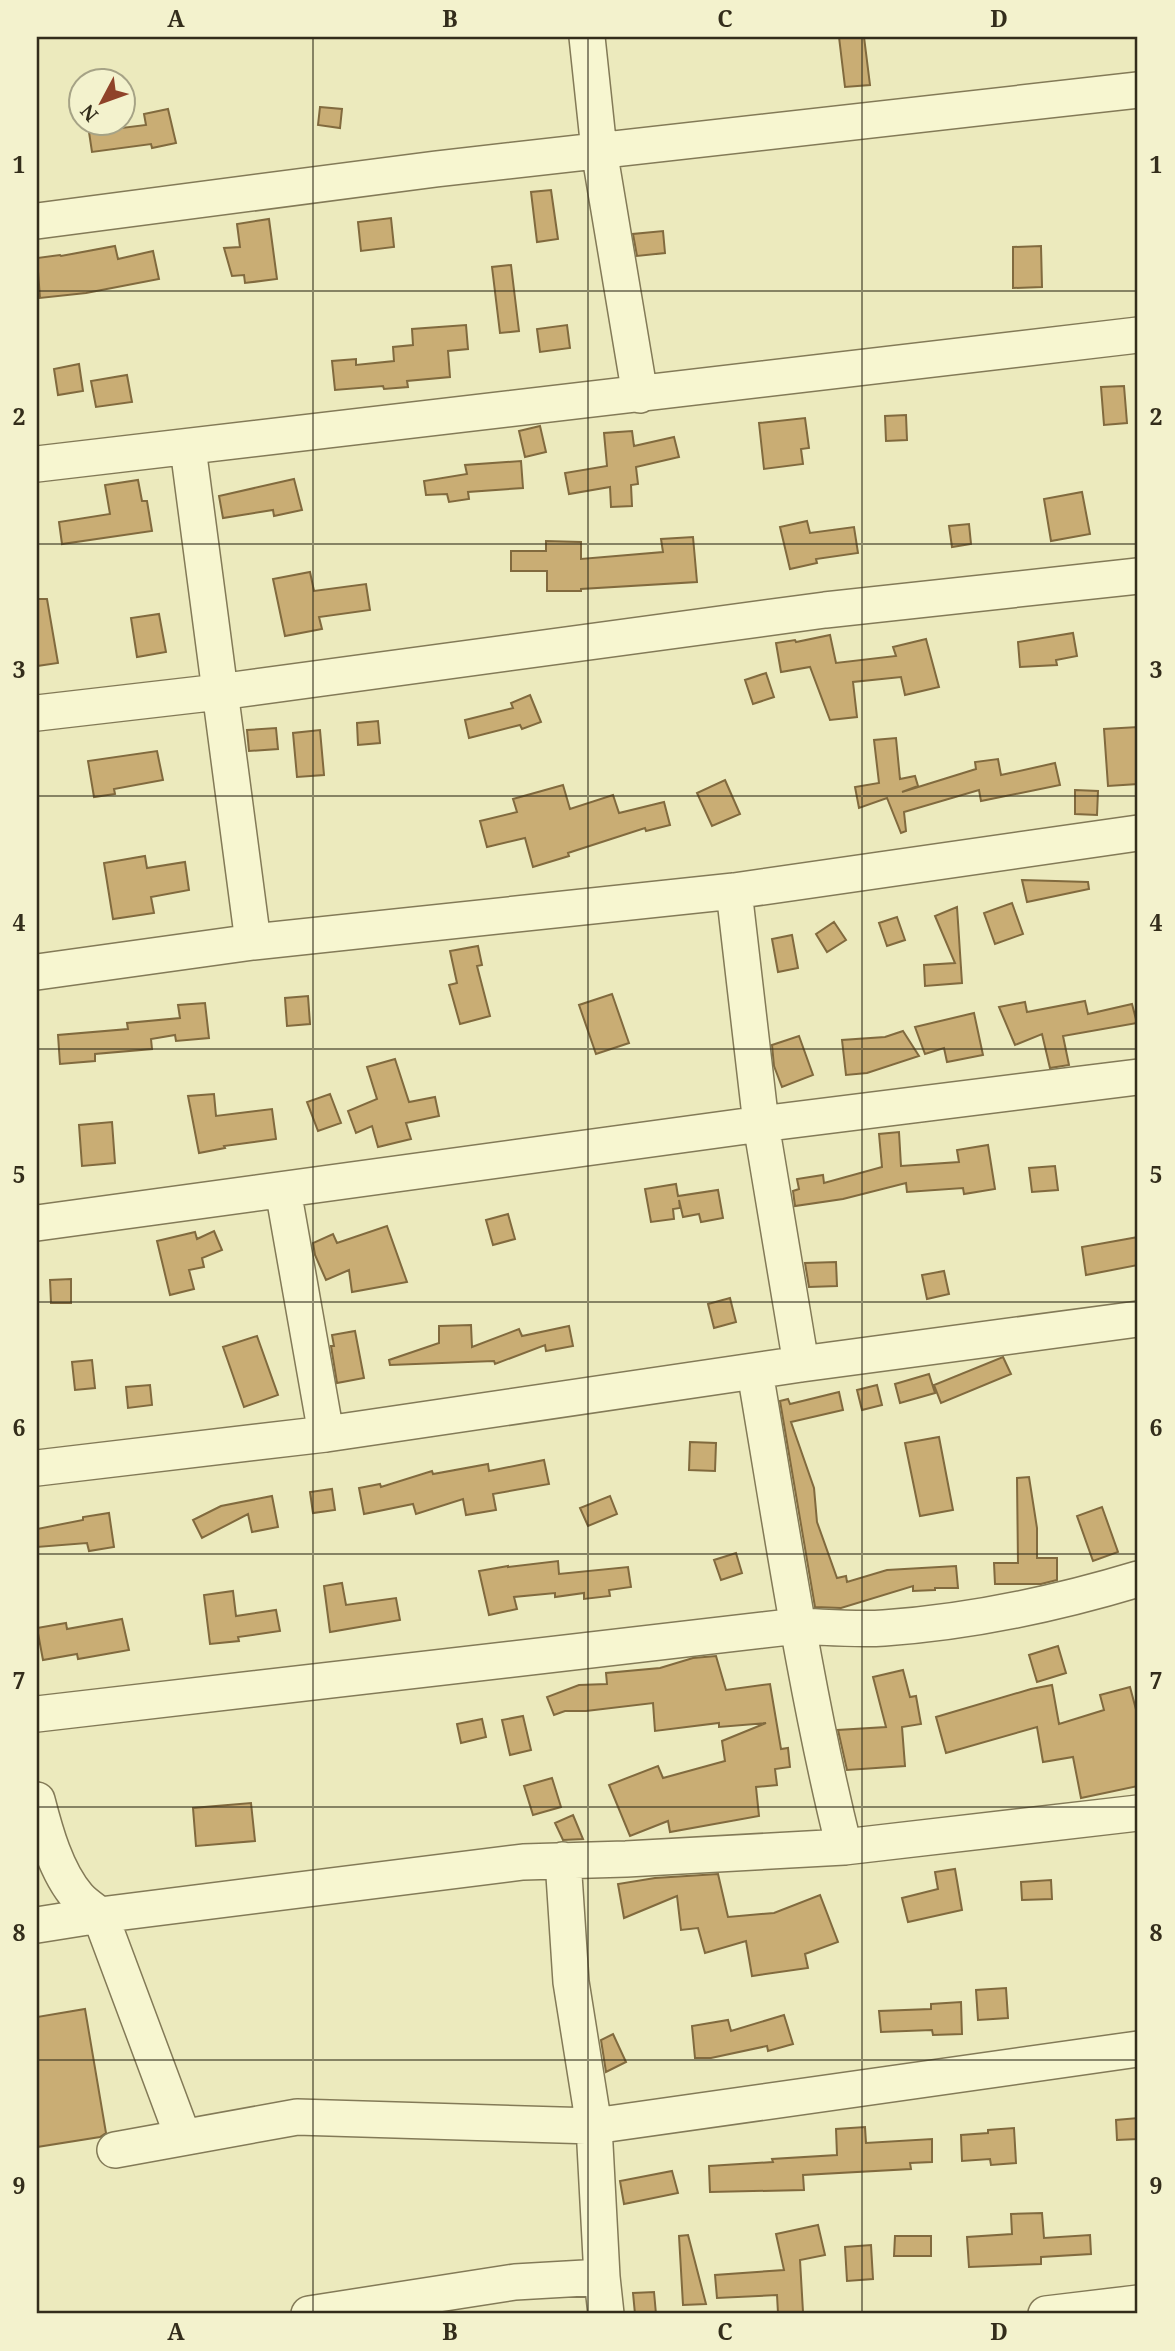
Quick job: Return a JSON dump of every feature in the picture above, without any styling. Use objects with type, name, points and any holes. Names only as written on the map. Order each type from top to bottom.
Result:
[{"type":"street","points":[[587,37],[599,150],[640,395]]},
{"type":"street","points":[[37,221],[599,150],[1138,90]]},
{"type":"street","points":[[37,464],[1138,335]]},
{"type":"street","points":[[188,448],[253,942]]},
{"type":"street","points":[[37,713],[219,692],[825,610],[1138,576]]},
{"type":"street","points":[[37,972],[253,942],[734,891],[1138,833]]},
{"type":"street","points":[[734,891],[761,1124],[801,1364]]},
{"type":"street","points":[[37,1223],[761,1124],[1138,1077]]},
{"type":"street","points":[[283,1190],[326,1434]]},
{"type":"street","points":[[37,1468],[326,1434],[801,1364],[1138,1319]]},
{"type":"street","points":[[755,1372],[797,1626],[829,1787],[844,1847]]},
{"type":"street","points":[[37,1714],[797,1626],[882,1628],[988,1617],[1086,1595],[1138,1579]]},
{"type":"street","points":[[37,1800],[47,1838],[70,1887],[80,1900],[100,1915],[183,2137]]},
{"type":"street","points":[[37,1925],[523,1862],[844,1847],[1138,1813]]},
{"type":"street","points":[[563,1860],[570,1982],[594,2126],[606,2314]]},
{"type":"street","points":[[116,2150],[297,2117],[594,2126],[1138,2049]]},
{"type":"street","points":[[309,2314],[515,2282],[602,2277]]},
{"type":"street","points":[[1046,2314],[1138,2303]]},
{"type":"building","points":[[839,37],[864,37],[870,85],[845,87]]},
{"type":"building","points":[[320,107],[342,109],[340,128],[318,125]]},
{"type":"building","points":[[168,109],[176,143],[152,148],[151,144],[92,152],[90,136],[136,136],[136,126],[146,125],[144,114]]},
{"type":"building","points":[[551,190],[558,239],[537,242],[531,192]]},
{"type":"building","points":[[391,218],[394,247],[361,251],[358,222]]},
{"type":"building","points":[[269,219],[277,279],[245,283],[244,275],[232,276],[224,248],[240,247],[237,224]]},
{"type":"building","points":[[663,231],[665,253],[637,256],[633,234]]},
{"type":"building","points":[[115,246],[118,259],[153,251],[159,279],[86,293],[40,298],[37,258]]},
{"type":"building","points":[[1041,246],[1042,287],[1013,288],[1013,247]]},
{"type":"building","points":[[511,265],[519,331],[500,333],[492,267]]},
{"type":"building","points":[[466,325],[468,349],[448,351],[450,377],[407,381],[408,387],[335,390],[332,361],[356,359],[356,365],[394,361],[393,347],[413,345],[412,329]]},
{"type":"building","points":[[567,325],[570,348],[540,352],[537,329]]},
{"type":"building","points":[[79,364],[83,391],[58,395],[54,369]]},
{"type":"building","points":[[127,375],[132,402],[96,407],[91,381]]},
{"type":"building","points":[[1124,386],[1127,423],[1104,425],[1101,387]]},
{"type":"building","points":[[906,415],[907,440],[886,441],[885,416]]},
{"type":"building","points":[[805,418],[809,448],[801,449],[803,464],[764,469],[759,423]]},
{"type":"building","points":[[540,426],[546,452],[525,457],[519,431]]},
{"type":"building","points":[[632,431],[634,446],[674,437],[679,457],[636,467],[638,484],[631,485],[632,506],[611,507],[610,487],[569,494],[565,473],[607,466],[604,433]]},
{"type":"building","points":[[521,461],[523,488],[468,492],[469,499],[449,502],[447,494],[426,495],[424,481],[467,474],[465,465]]},
{"type":"building","points":[[294,479],[302,510],[274,516],[273,510],[223,518],[219,496]]},
{"type":"building","points":[[138,480],[142,501],[147,501],[152,531],[62,544],[59,522],[110,514],[105,485]]},
{"type":"building","points":[[1082,492],[1090,534],[1051,541],[1044,499]]},
{"type":"building","points":[[807,521],[810,533],[854,527],[858,553],[816,559],[817,563],[790,569],[780,527]]},
{"type":"building","points":[[969,524],[971,544],[952,547],[949,526]]},
{"type":"building","points":[[693,537],[697,582],[547,591],[547,571],[511,571],[511,551],[546,551],[546,541],[581,542],[581,559],[663,552],[661,539]]},
{"type":"building","points":[[310,572],[314,591],[366,584],[370,610],[319,617],[322,629],[285,636],[273,579]]},
{"type":"building","points":[[37,599],[47,599],[58,663],[37,666]]},
{"type":"building","points":[[159,614],[166,652],[137,657],[131,618]]},
{"type":"building","points":[[1073,633],[1077,656],[1056,660],[1057,665],[1020,667],[1018,642]]},
{"type":"building","points":[[830,635],[836,663],[896,656],[893,647],[926,639],[939,687],[905,695],[901,677],[853,682],[857,717],[830,720],[810,667],[781,672],[776,643]]},
{"type":"building","points":[[766,673],[774,697],[753,704],[745,680]]},
{"type":"building","points":[[530,695],[541,722],[522,729],[520,725],[469,738],[465,720],[513,708],[511,703]]},
{"type":"building","points":[[378,721],[380,743],[358,745],[357,723]]},
{"type":"building","points":[[1138,727],[1138,784],[1108,786],[1104,729]]},
{"type":"building","points":[[276,728],[278,749],[249,751],[247,730]]},
{"type":"building","points":[[320,730],[324,775],[297,777],[293,733]]},
{"type":"building","points":[[896,738],[900,779],[915,776],[918,786],[902,792],[976,769],[975,762],[998,759],[1001,775],[1055,763],[1060,785],[981,801],[979,790],[904,812],[906,831],[901,833],[887,798],[859,808],[855,787],[879,783],[874,740]]},
{"type":"building","points":[[157,751],[163,780],[114,789],[115,794],[94,797],[88,761]]},
{"type":"building","points":[[725,780],[740,814],[712,826],[697,793]]},
{"type":"building","points":[[563,785],[570,809],[613,795],[619,813],[664,802],[670,825],[646,831],[645,828],[533,867],[525,838],[487,847],[480,821],[517,812],[513,799]]},
{"type":"building","points":[[1075,790],[1098,791],[1097,815],[1075,814]]},
{"type":"building","points":[[145,856],[147,868],[185,862],[189,890],[151,897],[154,913],[113,919],[104,863]]},
{"type":"building","points":[[1022,880],[1088,882],[1089,889],[1027,902]]},
{"type":"building","points":[[1012,903],[1023,934],[995,944],[984,913]]},
{"type":"building","points":[[957,907],[962,983],[925,986],[924,965],[955,963],[935,916]]},
{"type":"building","points":[[897,917],[905,940],[887,946],[879,923]]},
{"type":"building","points":[[834,922],[846,940],[827,952],[816,934]]},
{"type":"building","points":[[792,935],[798,968],[778,972],[772,939]]},
{"type":"building","points":[[478,946],[482,965],[477,966],[490,1016],[460,1024],[449,985],[457,983],[450,951]]},
{"type":"building","points":[[612,994],[629,1043],[596,1054],[579,1005]]},
{"type":"building","points":[[308,996],[310,1024],[287,1026],[285,998]]},
{"type":"building","points":[[1085,1001],[1088,1014],[1132,1004],[1137,1023],[1063,1036],[1069,1065],[1050,1068],[1042,1034],[1015,1045],[999,1007],[1025,1002],[1027,1012]]},
{"type":"building","points":[[205,1003],[209,1038],[176,1041],[175,1035],[151,1039],[152,1049],[95,1054],[95,1061],[60,1064],[58,1035],[128,1029],[127,1023],[180,1018],[178,1005]]},
{"type":"building","points":[[974,1013],[983,1055],[947,1062],[944,1048],[925,1054],[915,1027]]},
{"type":"building","points":[[903,1031],[919,1056],[867,1073],[846,1075],[842,1040],[885,1037]]},
{"type":"building","points":[[799,1036],[813,1075],[782,1087],[774,1066],[772,1045]]},
{"type":"building","points":[[395,1059],[409,1102],[435,1097],[439,1116],[406,1123],[411,1139],[378,1147],[372,1126],[356,1133],[348,1111],[377,1099],[367,1067]]},
{"type":"building","points":[[214,1094],[216,1116],[272,1109],[276,1139],[224,1146],[225,1148],[199,1153],[188,1096]]},
{"type":"building","points":[[330,1094],[341,1123],[318,1131],[307,1102]]},
{"type":"building","points":[[112,1122],[115,1163],[82,1166],[79,1125]]},
{"type":"building","points":[[899,1132],[901,1166],[959,1162],[957,1150],[988,1145],[995,1189],[964,1194],[963,1188],[907,1192],[906,1183],[843,1199],[795,1206],[793,1191],[799,1189],[797,1179],[823,1175],[824,1183],[882,1167],[879,1134]]},
{"type":"building","points":[[1055,1166],[1058,1190],[1032,1192],[1029,1168]]},
{"type":"building","points":[[676,1184],[678,1196],[718,1190],[723,1218],[701,1222],[699,1214],[683,1217],[679,1200],[680,1208],[673,1209],[674,1219],[651,1222],[645,1189]]},
{"type":"building","points":[[508,1214],[515,1239],[493,1245],[486,1220]]},
{"type":"building","points":[[387,1226],[407,1282],[352,1292],[349,1270],[326,1280],[313,1243],[333,1234],[337,1243]]},
{"type":"building","points":[[214,1231],[222,1250],[202,1258],[204,1267],[189,1270],[194,1289],[170,1295],[157,1241],[195,1232],[197,1239]]},
{"type":"building","points":[[1138,1237],[1138,1265],[1086,1275],[1082,1247]]},
{"type":"building","points":[[836,1262],[837,1286],[809,1287],[805,1263]]},
{"type":"building","points":[[944,1271],[949,1294],[927,1299],[922,1275]]},
{"type":"building","points":[[71,1279],[71,1303],[51,1303],[50,1280]]},
{"type":"building","points":[[730,1298],[736,1322],[714,1328],[708,1304]]},
{"type":"building","points":[[471,1325],[472,1347],[519,1329],[522,1336],[569,1326],[573,1346],[546,1351],[545,1345],[495,1364],[494,1361],[390,1365],[389,1360],[439,1343],[439,1326]]},
{"type":"building","points":[[355,1331],[364,1378],[337,1383],[331,1346],[334,1346],[332,1335]]},
{"type":"building","points":[[257,1336],[278,1395],[244,1407],[223,1347]]},
{"type":"building","points":[[1003,1357],[1011,1374],[941,1403],[934,1385]]},
{"type":"building","points":[[92,1360],[95,1388],[75,1390],[72,1362]]},
{"type":"building","points":[[929,1374],[935,1393],[900,1403],[895,1384]]},
{"type":"building","points":[[150,1385],[152,1405],[128,1408],[126,1387]]},
{"type":"building","points":[[877,1385],[882,1405],[862,1410],[857,1390]]},
{"type":"building","points":[[839,1392],[843,1410],[791,1422],[814,1488],[817,1522],[837,1578],[846,1576],[847,1582],[887,1570],[956,1566],[958,1588],[913,1591],[913,1586],[841,1608],[815,1607],[780,1401],[788,1399],[790,1404]]},
{"type":"building","points":[[939,1437],[953,1510],[920,1516],[905,1443]]},
{"type":"building","points":[[690,1442],[716,1443],[715,1471],[689,1470]]},
{"type":"building","points":[[544,1460],[549,1484],[493,1494],[496,1510],[466,1515],[463,1499],[416,1514],[413,1504],[364,1514],[359,1488],[380,1484],[381,1487],[432,1471],[433,1474],[488,1464],[489,1471]]},
{"type":"building","points":[[1029,1477],[1037,1528],[1037,1558],[1057,1558],[1057,1580],[1041,1584],[995,1584],[994,1563],[1018,1563],[1017,1478]]},
{"type":"building","points":[[332,1489],[335,1510],[313,1513],[310,1492]]},
{"type":"building","points":[[272,1496],[278,1527],[252,1532],[248,1514],[202,1538],[193,1520],[221,1506]]},
{"type":"building","points":[[610,1496],[617,1514],[588,1526],[580,1508]]},
{"type":"building","points":[[1102,1507],[1118,1552],[1093,1561],[1077,1516]]},
{"type":"building","points":[[109,1513],[114,1547],[89,1551],[87,1543],[37,1547],[37,1529]]},
{"type":"building","points":[[736,1553],[742,1573],[721,1580],[714,1560]]},
{"type":"building","points":[[558,1561],[559,1574],[628,1567],[631,1587],[609,1590],[610,1596],[584,1599],[584,1593],[555,1597],[555,1593],[514,1597],[517,1609],[489,1615],[479,1571]]},
{"type":"building","points":[[342,1583],[346,1605],[396,1598],[400,1620],[330,1632],[324,1586]]},
{"type":"building","points":[[233,1591],[236,1616],[276,1610],[280,1631],[238,1637],[239,1641],[210,1644],[204,1595]]},
{"type":"building","points":[[122,1619],[129,1650],[78,1659],[77,1654],[43,1660],[37,1628],[66,1623],[67,1629]]},
{"type":"building","points":[[1058,1646],[1066,1673],[1037,1682],[1029,1655]]},
{"type":"building","points":[[716,1656],[726,1690],[770,1684],[781,1749],[788,1748],[790,1767],[775,1769],[777,1785],[756,1787],[759,1816],[670,1832],[668,1821],[630,1836],[609,1785],[658,1766],[663,1778],[725,1761],[722,1741],[766,1723],[719,1727],[719,1723],[655,1731],[653,1703],[565,1711],[554,1715],[547,1697],[579,1685],[607,1684],[606,1673],[660,1668],[693,1658]]},
{"type":"building","points":[[903,1670],[910,1697],[916,1696],[921,1724],[902,1727],[905,1766],[847,1770],[838,1730],[886,1727],[873,1677]]},
{"type":"building","points":[[1052,1685],[1059,1724],[1104,1710],[1100,1695],[1130,1687],[1138,1717],[1138,1786],[1081,1798],[1073,1757],[1043,1762],[1037,1727],[946,1753],[936,1717]]},
{"type":"building","points":[[523,1716],[531,1750],[510,1755],[502,1720]]},
{"type":"building","points":[[482,1719],[486,1737],[461,1743],[457,1724]]},
{"type":"building","points":[[552,1778],[561,1807],[533,1815],[524,1786]]},
{"type":"building","points":[[251,1803],[255,1841],[196,1846],[193,1808]]},
{"type":"building","points":[[573,1815],[583,1839],[563,1840],[555,1823]]},
{"type":"building","points":[[955,1869],[962,1910],[908,1922],[902,1898],[938,1889],[935,1872]]},
{"type":"building","points":[[718,1874],[728,1917],[774,1913],[820,1895],[838,1942],[805,1954],[808,1968],[752,1976],[746,1941],[705,1953],[698,1928],[681,1930],[677,1896],[624,1918],[618,1884],[655,1878]]},
{"type":"building","points":[[1051,1880],[1052,1899],[1022,1900],[1021,1882]]},
{"type":"building","points":[[1006,1988],[1008,2018],[978,2020],[976,1990]]},
{"type":"building","points":[[961,2002],[962,2034],[933,2035],[932,2030],[881,2032],[879,2011],[931,2009],[931,2004]]},
{"type":"building","points":[[85,2009],[106,2133],[100,2137],[37,2147],[37,2017]]},
{"type":"building","points":[[784,2015],[793,2044],[768,2051],[767,2046],[711,2058],[695,2058],[692,2026],[728,2020],[731,2031]]},
{"type":"building","points":[[613,2034],[626,2062],[606,2072],[601,2040]]},
{"type":"building","points":[[1138,2118],[1138,2139],[1117,2140],[1116,2120]]},
{"type":"building","points":[[865,2127],[866,2143],[932,2139],[932,2162],[910,2163],[911,2169],[803,2175],[804,2190],[710,2192],[709,2166],[837,2155],[836,2129]]},
{"type":"building","points":[[1014,2128],[1016,2163],[991,2165],[990,2159],[962,2161],[961,2135]]},
{"type":"building","points":[[672,2171],[678,2193],[624,2204],[620,2181]]},
{"type":"building","points":[[1042,2213],[1044,2238],[1090,2235],[1091,2254],[1041,2257],[1041,2264],[969,2267],[967,2237],[1012,2234],[1011,2214]]},
{"type":"building","points":[[818,2225],[825,2255],[800,2260],[803,2312],[778,2313],[777,2295],[717,2298],[715,2275],[784,2270],[776,2234]]},
{"type":"building","points":[[688,2235],[706,2304],[683,2305],[679,2236]]},
{"type":"building","points":[[895,2236],[931,2236],[931,2256],[894,2256]]},
{"type":"building","points":[[871,2245],[873,2279],[847,2281],[845,2247]]},
{"type":"building","points":[[654,2292],[656,2314],[635,2314],[633,2293]]}]
